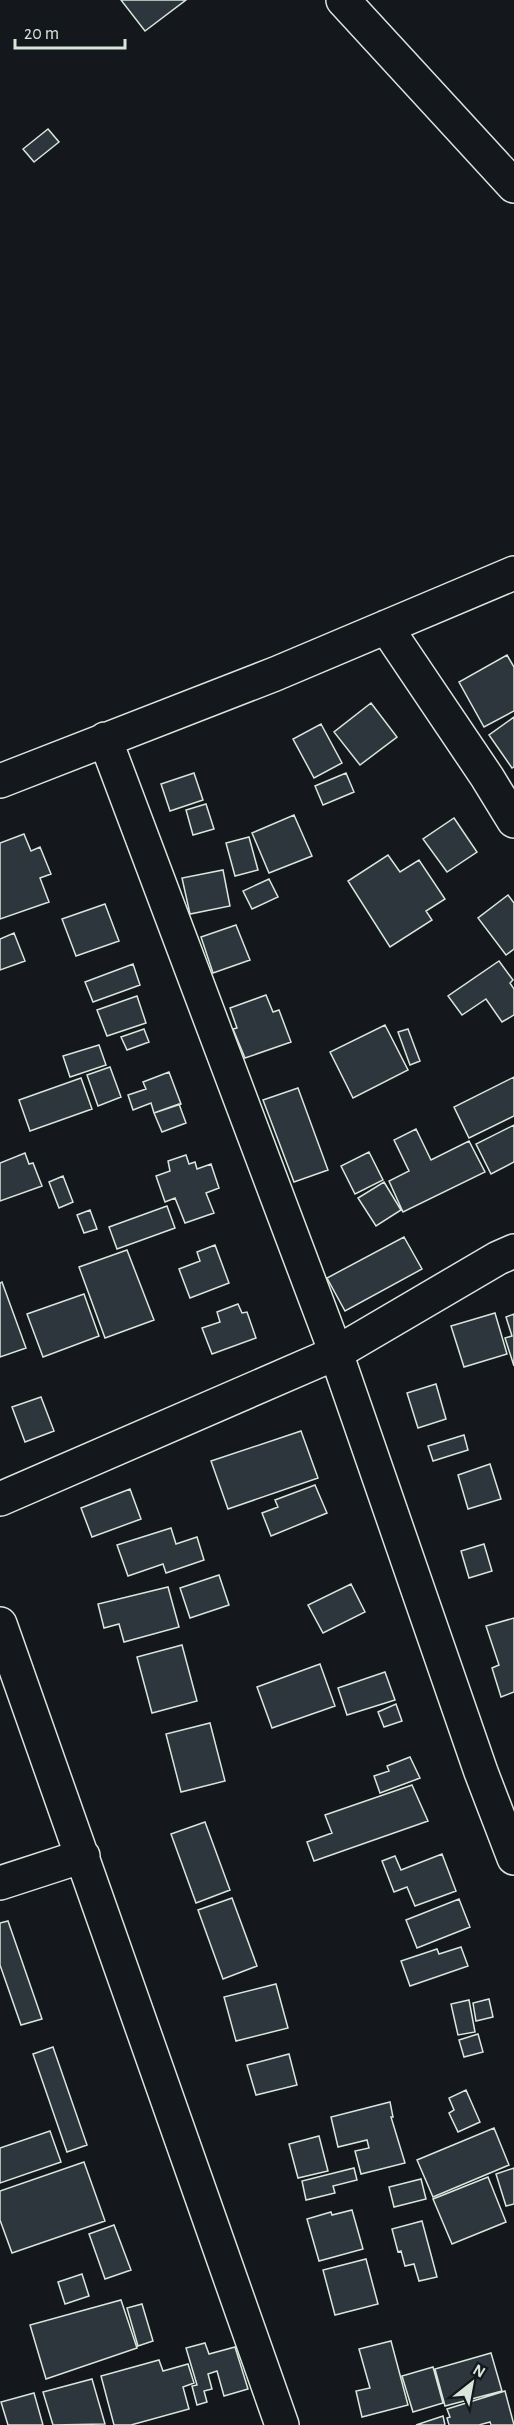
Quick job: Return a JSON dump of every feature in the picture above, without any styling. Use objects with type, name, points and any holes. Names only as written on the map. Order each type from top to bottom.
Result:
[{"type":"street","points":[[343,0],[514,186]]},
{"type":"street","points":[[0,781],[275,674],[514,573]]},
{"type":"street","points":[[386,627],[514,821]]},
{"type":"street","points":[[105,739],[336,1353],[481,1772],[514,1858]]},
{"type":"street","points":[[0,1498],[336,1353],[488,1263],[514,1251]]},
{"type":"street","points":[[0,1624],[282,2425]]},
{"type":"street","points":[[0,1883],[83,1856]]},
{"type":"building","points":[[121,0],[186,0],[145,31]]},
{"type":"building","points":[[48,129],[59,142],[34,162],[23,149]]},
{"type":"building","points":[[507,655],[514,667],[514,711],[484,727],[459,682]]},
{"type":"building","points":[[371,703],[397,737],[360,765],[334,732]]},
{"type":"building","points":[[514,717],[514,767],[512,768],[489,735]]},
{"type":"building","points":[[321,724],[342,763],[314,778],[293,739]]},
{"type":"building","points":[[194,773],[203,800],[170,811],[161,784]]},
{"type":"building","points":[[346,773],[354,792],[323,805],[315,786]]},
{"type":"building","points":[[206,804],[214,829],[193,835],[186,810]]},
{"type":"building","points":[[294,815],[312,856],[269,873],[252,833]]},
{"type":"building","points":[[454,818],[477,852],[447,872],[423,839]]},
{"type":"building","points":[[24,834],[31,851],[40,847],[51,874],[40,878],[49,902],[0,919],[0,843]]},
{"type":"building","points":[[249,837],[258,870],[235,876],[226,843]]},
{"type":"building","points":[[388,855],[400,872],[419,860],[445,899],[426,911],[432,920],[390,947],[348,881]]},
{"type":"building","points":[[223,870],[230,906],[190,914],[182,878]]},
{"type":"building","points":[[269,879],[278,897],[252,909],[243,891]]},
{"type":"building","points":[[508,895],[514,903],[514,949],[506,955],[478,918]]},
{"type":"building","points":[[105,904],[119,941],[76,956],[62,919]]},
{"type":"building","points":[[236,925],[250,960],[213,973],[201,937]]},
{"type":"building","points":[[14,933],[25,961],[0,970],[0,939]]},
{"type":"building","points":[[499,961],[513,980],[510,983],[514,989],[514,1015],[502,1022],[486,999],[462,1015],[448,996]]},
{"type":"building","points":[[133,964],[140,985],[93,1002],[85,982]]},
{"type":"building","points":[[266,995],[273,1012],[279,1010],[291,1042],[245,1058],[233,1029],[237,1028],[230,1008]]},
{"type":"building","points":[[137,996],[146,1023],[107,1036],[97,1010]]},
{"type":"building","points":[[385,1025],[408,1070],[353,1098],[330,1052]]},
{"type":"building","points":[[144,1029],[149,1042],[127,1050],[121,1037]]},
{"type":"building","points":[[408,1029],[420,1061],[410,1065],[398,1032]]},
{"type":"building","points":[[99,1045],[106,1065],[70,1077],[63,1056]]},
{"type":"building","points":[[110,1067],[121,1097],[98,1106],[87,1075]]},
{"type":"building","points":[[169,1072],[181,1104],[154,1113],[151,1103],[133,1110],[128,1095],[146,1089],[143,1082]]},
{"type":"building","points":[[514,1077],[514,1116],[469,1138],[454,1107]]},
{"type":"building","points":[[81,1078],[92,1109],[30,1131],[19,1100]]},
{"type":"building","points":[[298,1088],[328,1170],[294,1182],[263,1100]]},
{"type":"building","points":[[179,1104],[186,1123],[162,1132],[154,1113]]},
{"type":"building","points":[[514,1125],[514,1162],[491,1174],[476,1144]]},
{"type":"building","points":[[416,1129],[431,1160],[469,1141],[485,1172],[403,1212],[389,1181],[409,1171],[394,1140]]},
{"type":"building","points":[[369,1152],[383,1180],[355,1194],[341,1166]]},
{"type":"building","points":[[25,1153],[29,1164],[33,1163],[42,1186],[0,1201],[0,1163]]},
{"type":"building","points":[[186,1155],[189,1164],[195,1162],[197,1169],[211,1164],[219,1188],[206,1193],[214,1213],[185,1223],[175,1198],[165,1202],[156,1176],[170,1171],[168,1161]]},
{"type":"building","points":[[63,1176],[73,1202],[59,1208],[49,1182]]},
{"type":"building","points":[[384,1182],[401,1210],[376,1226],[358,1198]]},
{"type":"building","points":[[167,1206],[175,1228],[117,1249],[109,1227]]},
{"type":"building","points":[[90,1210],[97,1229],[84,1233],[77,1215]]},
{"type":"building","points":[[404,1237],[422,1269],[345,1311],[327,1278]]},
{"type":"building","points":[[215,1245],[229,1283],[190,1298],[179,1269],[200,1261],[197,1252]]},
{"type":"building","points":[[127,1250],[154,1320],[105,1338],[79,1267]]},
{"type":"building","points":[[2,1282],[26,1348],[0,1357],[0,1283]]},
{"type":"building","points":[[84,1294],[99,1336],[43,1357],[27,1314]]},
{"type":"building","points":[[238,1304],[242,1313],[247,1312],[256,1338],[212,1354],[202,1328],[220,1322],[217,1312]]},
{"type":"building","points":[[495,1313],[507,1354],[464,1367],[451,1326]]},
{"type":"building","points":[[514,1314],[514,1366],[505,1338],[512,1336],[506,1317]]},
{"type":"building","points":[[436,1384],[446,1419],[418,1428],[407,1393]]},
{"type":"building","points":[[41,1397],[54,1431],[25,1442],[12,1407]]},
{"type":"building","points":[[301,1431],[318,1478],[228,1509],[211,1461]]},
{"type":"building","points":[[464,1435],[468,1450],[433,1461],[428,1446]]},
{"type":"building","points":[[490,1464],[501,1499],[468,1509],[458,1475]]},
{"type":"building","points":[[315,1485],[327,1513],[271,1536],[262,1513],[278,1507],[275,1500]]},
{"type":"building","points":[[130,1489],[141,1519],[92,1537],[81,1508]]},
{"type":"building","points":[[171,1528],[176,1544],[197,1537],[204,1560],[166,1573],[163,1564],[128,1576],[117,1545]]},
{"type":"building","points":[[484,1544],[492,1571],[469,1578],[461,1551]]},
{"type":"building","points":[[219,1575],[229,1605],[190,1618],[180,1588]]},
{"type":"building","points":[[351,1584],[365,1612],[323,1633],[308,1605]]},
{"type":"building","points":[[168,1587],[179,1627],[124,1642],[119,1624],[104,1628],[98,1604]]},
{"type":"building","points":[[514,1618],[514,1692],[501,1697],[492,1668],[499,1665],[486,1626]]},
{"type":"building","points":[[182,1645],[197,1701],[152,1713],[137,1657]]},
{"type":"building","points":[[320,1664],[335,1706],[272,1728],[257,1687]]},
{"type":"building","points":[[385,1672],[395,1700],[347,1715],[338,1688]]},
{"type":"building","points":[[396,1704],[402,1721],[384,1727],[378,1712]]},
{"type":"building","points":[[210,1723],[225,1781],[181,1792],[166,1734]]},
{"type":"building","points":[[410,1757],[420,1778],[380,1793],[374,1776],[389,1771],[387,1766]]},
{"type":"building","points":[[412,1785],[428,1821],[314,1861],[307,1842],[332,1833],[325,1815]]},
{"type":"building","points":[[205,1822],[230,1890],[196,1903],[171,1834]]},
{"type":"building","points":[[442,1854],[456,1891],[415,1906],[407,1887],[394,1892],[382,1861],[395,1856],[401,1870]]},
{"type":"building","points":[[232,1898],[257,1966],[223,1979],[198,1910]]},
{"type":"building","points":[[459,1899],[470,1927],[417,1948],[406,1920]]},
{"type":"building","points":[[8,1921],[42,2019],[21,2025],[0,1965],[0,1923]]},
{"type":"building","points":[[461,1947],[468,1966],[410,1986],[401,1961],[437,1949],[439,1954]]},
{"type":"building","points":[[276,1984],[288,2028],[236,2041],[224,1997]]},
{"type":"building","points":[[489,1999],[493,2017],[476,2021],[473,2003]]},
{"type":"building","points":[[469,2000],[475,2032],[458,2035],[451,2004]]},
{"type":"building","points":[[478,2034],[483,2052],[464,2057],[459,2040]]},
{"type":"building","points":[[53,2047],[87,2145],[67,2152],[33,2054]]},
{"type":"building","points":[[289,2054],[297,2085],[256,2095],[247,2065]]},
{"type":"building","points":[[466,2090],[480,2122],[458,2132],[449,2113],[454,2110],[449,2098]]},
{"type":"building","points":[[390,2102],[393,2117],[391,2117],[405,2163],[361,2174],[355,2151],[369,2148],[367,2140],[338,2147],[331,2117]]},
{"type":"building","points":[[494,2128],[509,2165],[433,2197],[417,2160]]},
{"type":"building","points":[[50,2131],[61,2162],[0,2183],[0,2148]]},
{"type":"building","points":[[319,2136],[328,2171],[298,2178],[289,2144]]},
{"type":"building","points":[[84,2162],[105,2221],[12,2253],[0,2220],[0,2191]]},
{"type":"building","points":[[354,2168],[357,2180],[333,2186],[335,2193],[306,2200],[302,2181]]},
{"type":"building","points":[[514,2168],[514,2204],[506,2206],[496,2174]]},
{"type":"building","points":[[488,2177],[506,2222],[452,2244],[433,2199]]},
{"type":"building","points":[[421,2179],[426,2199],[394,2207],[389,2187]]},
{"type":"building","points":[[352,2210],[363,2249],[319,2261],[307,2219],[331,2212],[332,2215]]},
{"type":"building","points":[[422,2221],[437,2277],[419,2281],[414,2264],[405,2266],[401,2251],[398,2252],[392,2229]]},
{"type":"building","points":[[114,2225],[131,2270],[105,2279],[89,2234]]},
{"type":"building","points":[[366,2259],[378,2304],[335,2315],[323,2270]]},
{"type":"building","points":[[82,2274],[89,2296],[65,2304],[58,2282]]},
{"type":"building","points":[[121,2300],[137,2348],[46,2379],[30,2325]]},
{"type":"building","points":[[142,2304],[153,2341],[138,2346],[127,2308]]},
{"type":"building","points":[[391,2341],[408,2405],[362,2417],[356,2391],[370,2388],[359,2349]]},
{"type":"building","points":[[205,2343],[209,2354],[235,2347],[248,2389],[224,2396],[217,2371],[208,2374],[212,2389],[204,2391],[207,2402],[197,2405],[192,2386],[197,2385],[186,2348]]},
{"type":"building","points":[[491,2353],[502,2391],[445,2406],[435,2369]]},
{"type":"building","points":[[159,2360],[163,2371],[188,2364],[194,2383],[183,2387],[189,2409],[131,2425],[114,2425],[101,2376]]},
{"type":"building","points":[[433,2367],[443,2403],[413,2412],[402,2376]]},
{"type":"building","points":[[92,2379],[105,2424],[53,2425],[43,2392]]},
{"type":"building","points":[[505,2391],[514,2425],[491,2425],[490,2422],[479,2425],[449,2425],[447,2418],[450,2417],[447,2409]]},
{"type":"building","points":[[34,2393],[43,2425],[8,2425],[1,2402]]},
{"type":"building","points":[[443,2416],[445,2425],[416,2425]]}]
